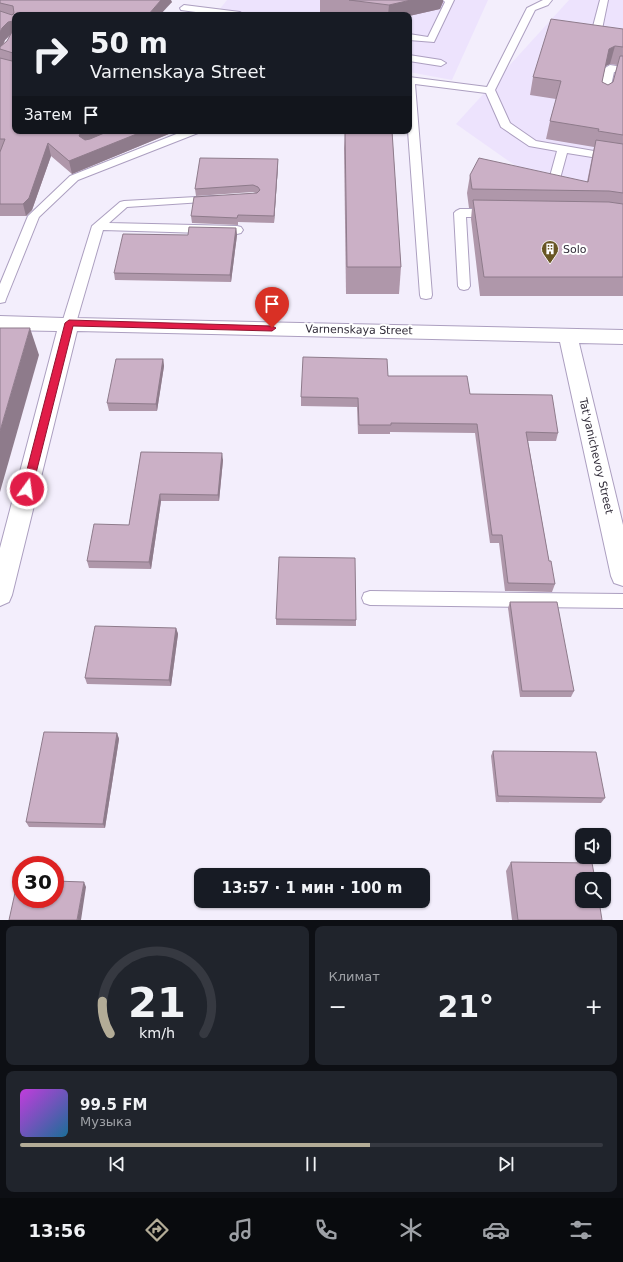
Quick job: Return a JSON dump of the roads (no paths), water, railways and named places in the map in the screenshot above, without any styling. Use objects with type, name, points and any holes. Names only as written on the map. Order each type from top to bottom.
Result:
[{"type":"street","name":"Varnenskaya Street","points":[[0,323],[69,323],[623,337]]},
{"type":"street","points":[[0,594],[69,323]]},
{"type":"street","name":"Tat'yanichevoy Street","points":[[568,336],[623,576]]},
{"type":"lane","points":[[412,37],[430,40],[450,0],[447,0]]},
{"type":"lane","points":[[596,34],[604,0]]},
{"type":"lane","points":[[490,90],[531,8],[544,1]]},
{"type":"lane","points":[[184,8],[216,12]]},
{"type":"lane","points":[[412,58],[441,63]]},
{"type":"lane","points":[[603,99],[610,68],[623,70]]},
{"type":"lane","points":[[412,80],[490,90]]},
{"type":"lane","points":[[490,90],[506,125],[533,144],[623,159]]},
{"type":"lane","points":[[412,107],[426,295]]},
{"type":"lane","points":[[0,299],[34,216],[74,178],[186,134]]},
{"type":"lane","points":[[532,180],[554,184],[563,149]]},
{"type":"lane","points":[[69,323],[98,226],[124,204],[222,198]]},
{"type":"lane","points":[[464,286],[460,213],[500,213]]},
{"type":"lane","points":[[98,226],[237,230]]},
{"type":"lane","points":[[370,598],[623,601]]},
{"type":"place","name":"Solo","points":[[550,264]]}]
